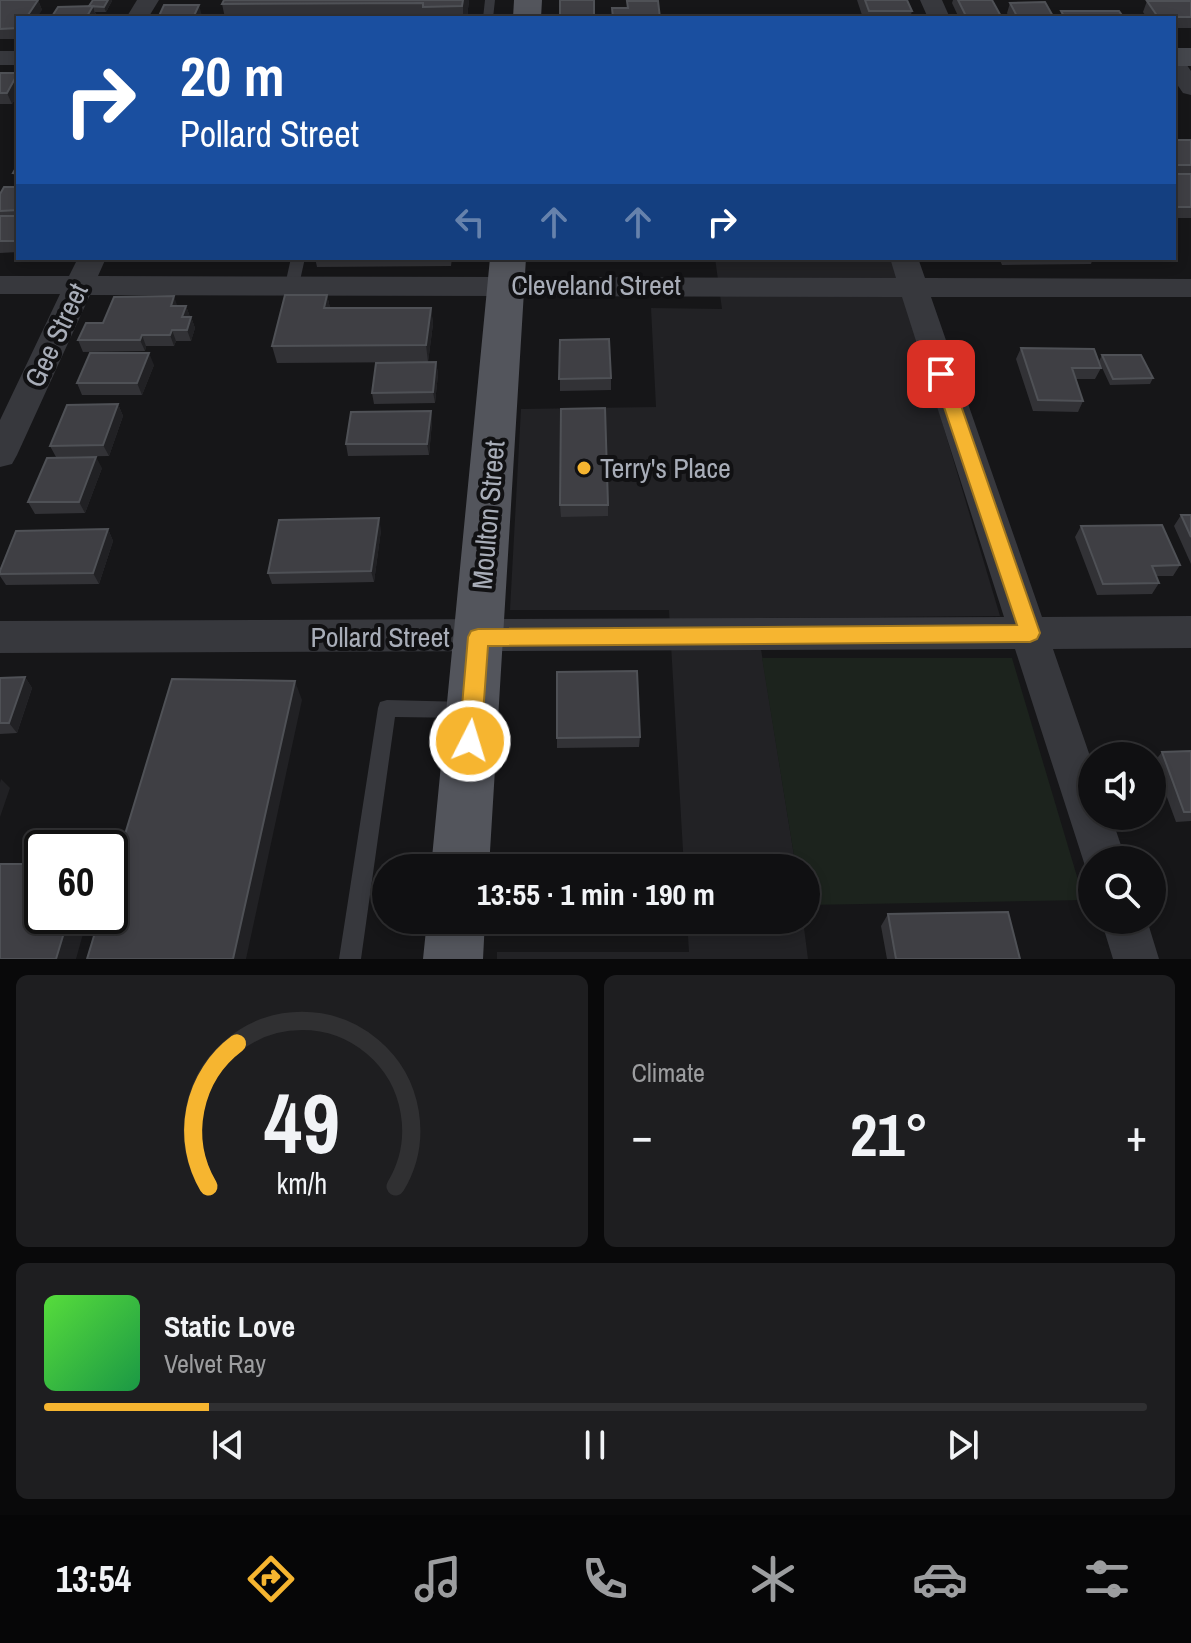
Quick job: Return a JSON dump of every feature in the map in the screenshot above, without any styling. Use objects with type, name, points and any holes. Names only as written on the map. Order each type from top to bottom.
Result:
[{"type":"main road","name":"Moulton Street","points":[[461,854],[507,271]]},
{"type":"main road","points":[[453,959],[455,934]]},
{"type":"street","points":[[1176,63],[1191,88]]},
{"type":"street","name":"Gee Street","points":[[0,455],[91,260]]},
{"type":"street","name":"Cleveland Street","points":[[0,285],[79,286],[295,272],[507,271],[908,273],[1191,288]]},
{"type":"street","points":[[908,273],[1099,846]]},
{"type":"street","name":"Pollard Street","points":[[0,637],[1191,632]]},
{"type":"street","points":[[1128,934],[1136,959]]},
{"type":"lane","points":[[350,959],[387,708],[472,710]]},
{"type":"shaded area","points":[[715,260],[894,260],[1000,616],[756,618],[794,854],[683,854],[669,610],[510,610],[521,409],[656,407],[651,308],[722,309]]},
{"type":"shaded area","points":[[762,658],[1012,658],[1078,880],[1078,900],[820,905],[820,854],[794,854]]},
{"type":"shaded area","points":[[688,934],[805,934],[808,959],[497,959],[497,952],[689,952]]},
{"type":"building","points":[[0,0],[38,0],[27,16],[16,16],[16,28],[0,29]]},
{"type":"building","points":[[93,0],[108,0],[104,7],[89,6]]},
{"type":"building","points":[[224,0],[463,0],[462,6],[423,7],[423,3],[222,4]]},
{"type":"building","points":[[560,0],[594,0],[594,16],[560,16]]},
{"type":"building","points":[[865,0],[907,0],[912,11],[869,11]]},
{"type":"building","points":[[958,0],[992,0],[1001,16],[966,16]]},
{"type":"building","points":[[627,1],[658,1],[660,16],[613,16],[612,8],[628,8]]},
{"type":"building","points":[[1147,1],[1191,1],[1191,17],[1157,16]]},
{"type":"building","points":[[1045,2],[1053,16],[1017,16],[1010,3]]},
{"type":"building","points":[[164,5],[199,5],[194,16],[159,16]]},
{"type":"building","points":[[93,6],[87,16],[52,16],[58,7]]},
{"type":"building","points":[[1061,11],[1119,11],[1123,16],[1064,16]]},
{"type":"building","points":[[0,73],[16,73],[7,93],[0,93]]},
{"type":"building","points":[[1176,140],[1191,140],[1191,165],[1176,165]]},
{"type":"building","points":[[1176,174],[1191,174],[1191,207],[1176,207]]},
{"type":"building","points":[[4,187],[16,187],[16,210],[0,211],[0,194]]},
{"type":"building","points":[[0,216],[16,216],[16,241],[0,241]]},
{"type":"building","points":[[285,295],[327,295],[324,308],[431,308],[426,345],[272,346]]},
{"type":"building","points":[[174,296],[171,306],[186,306],[182,317],[191,317],[187,330],[172,330],[170,335],[142,335],[140,340],[78,340],[86,323],[103,323],[114,297]]},
{"type":"building","points":[[609,339],[611,378],[559,379],[560,340]]},
{"type":"building","points":[[1021,348],[1094,349],[1101,368],[1072,368],[1083,401],[1038,400]]},
{"type":"building","points":[[90,353],[149,353],[137,383],[77,383]]},
{"type":"building","points":[[1102,355],[1141,355],[1153,378],[1113,379]]},
{"type":"building","points":[[436,362],[433,392],[372,393],[376,363]]},
{"type":"building","points":[[118,404],[103,445],[50,446],[67,405]]},
{"type":"building","name":"Terry's Place","points":[[605,408],[608,505],[560,505],[561,409]]},
{"type":"building","points":[[431,411],[427,444],[346,444],[351,412]]},
{"type":"building","points":[[96,457],[79,502],[28,502],[47,458]]},
{"type":"building","points":[[1181,515],[1191,515],[1191,537]]},
{"type":"building","points":[[379,518],[371,571],[268,573],[279,520]]},
{"type":"building","points":[[1162,525],[1180,565],[1152,566],[1159,583],[1103,584],[1081,526]]},
{"type":"building","points":[[108,529],[93,573],[0,574],[16,531]]},
{"type":"building","points":[[637,671],[640,737],[557,738],[557,672]]},
{"type":"building","points":[[25,677],[9,723],[0,723],[0,678]]},
{"type":"building","points":[[172,679],[295,681],[233,959],[87,959],[95,934],[128,934],[126,830]]},
{"type":"building","points":[[1191,751],[1191,812],[1184,812],[1166,763],[1166,752]]},
{"type":"building","points":[[0,864],[24,864],[24,934],[64,934],[56,959],[0,959]]},
{"type":"building","points":[[1008,912],[1020,959],[896,959],[888,914]]},
{"type":"place","name":"Terry's Place","points":[[584,468]]},
{"type":"route","points":[[470,741],[478,637],[1030,633],[941,374]]}]
